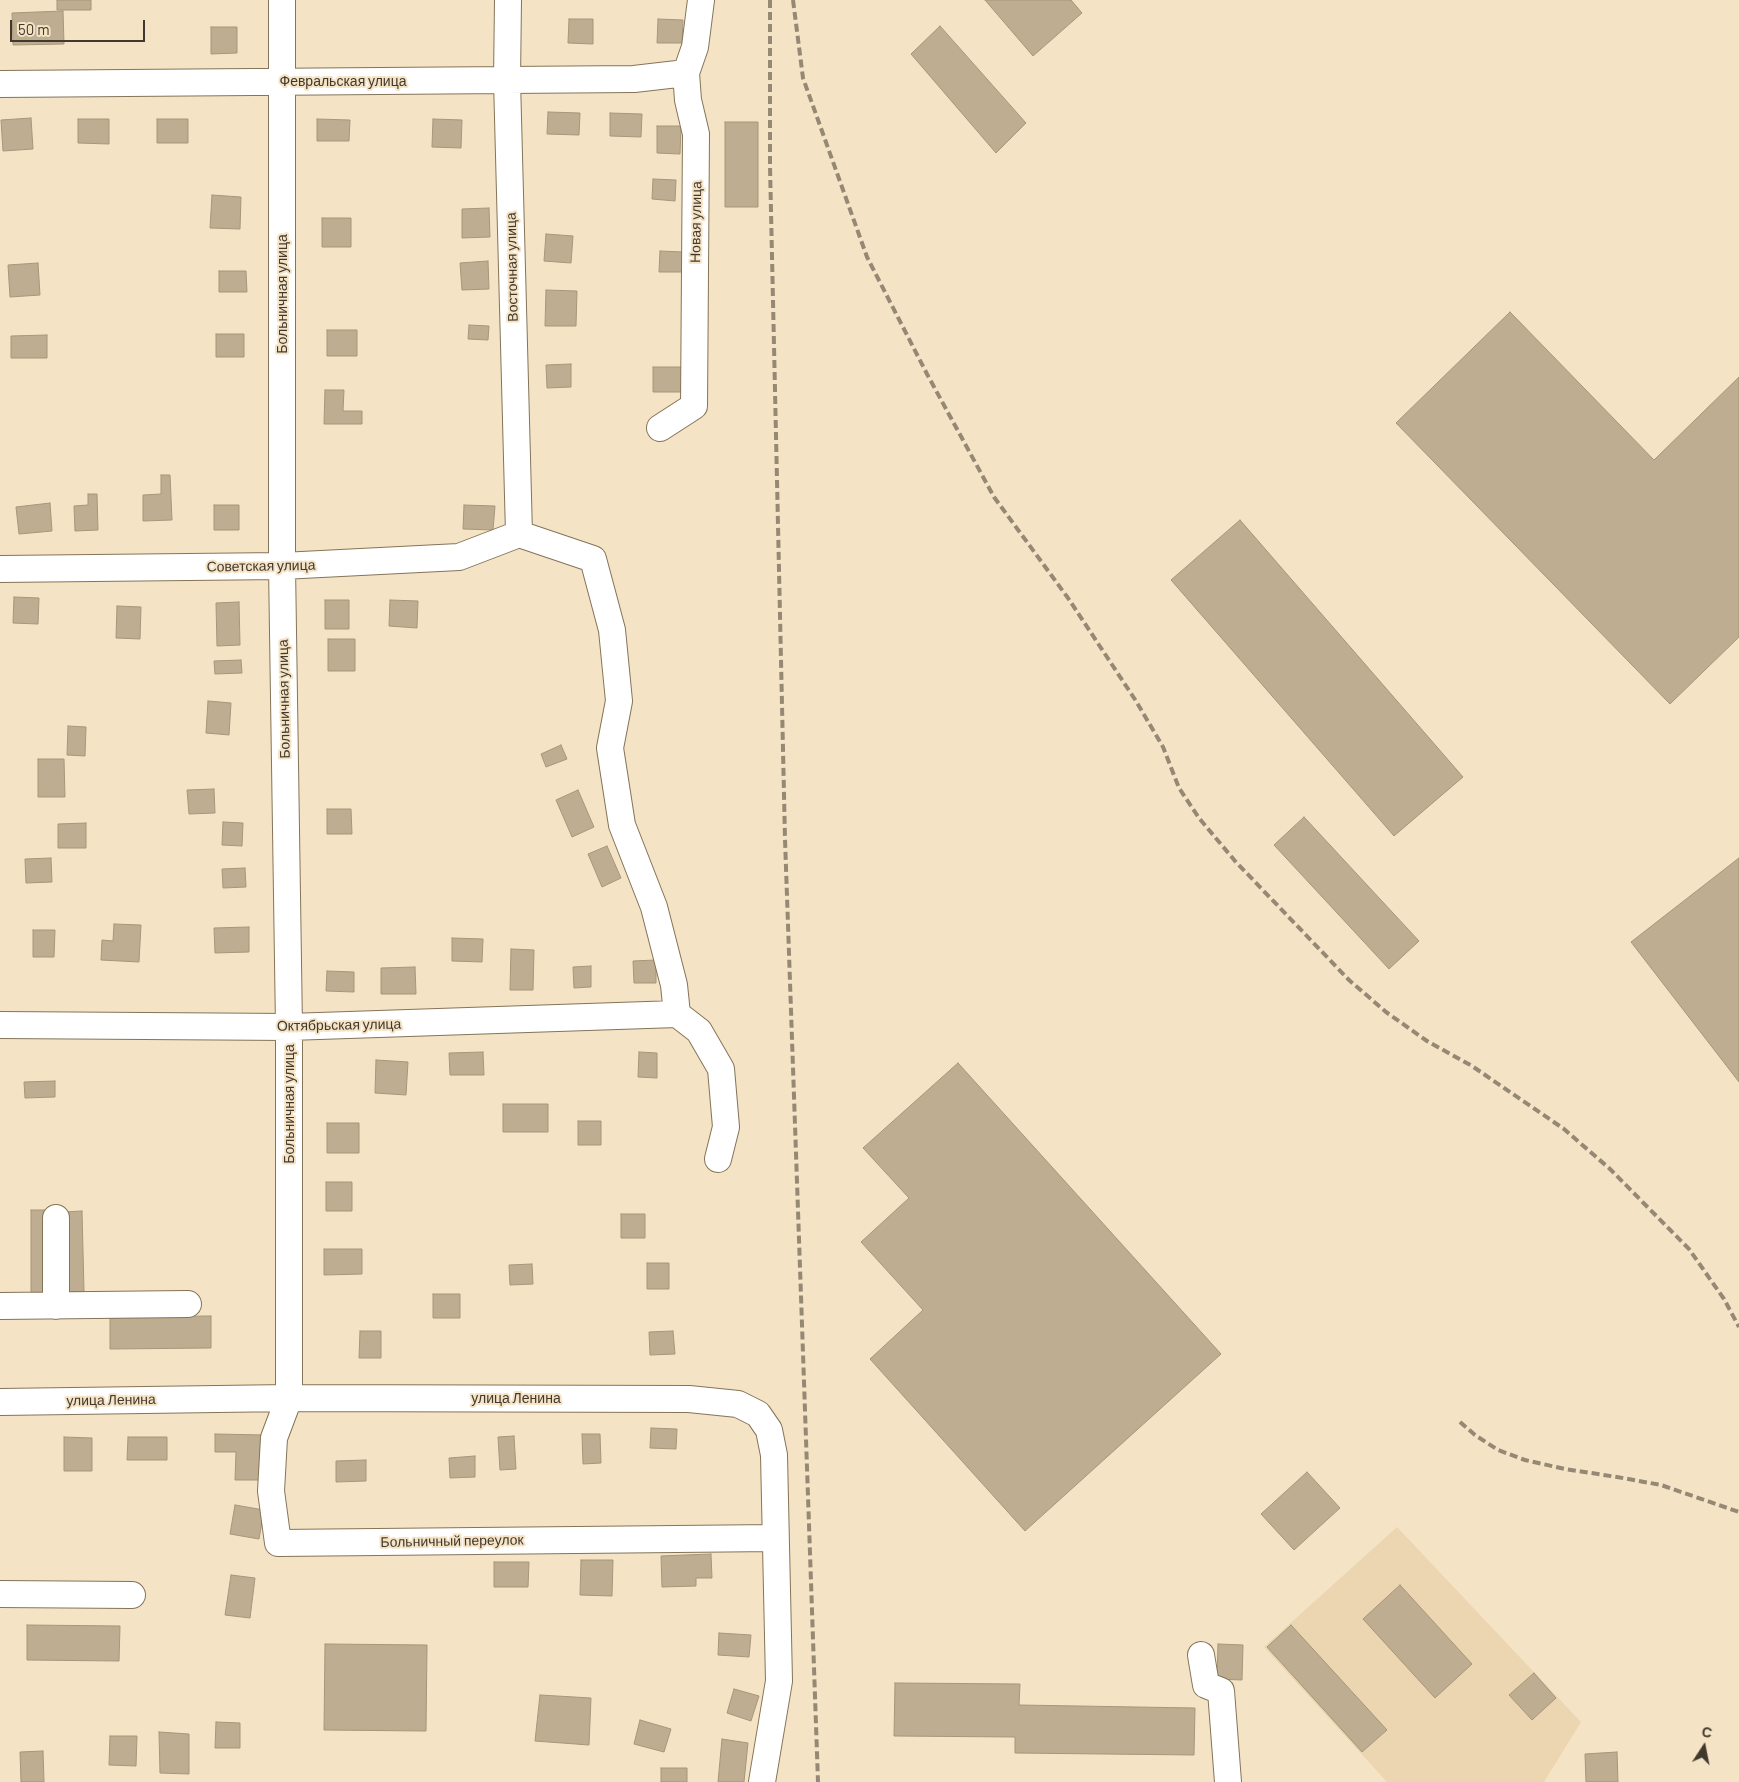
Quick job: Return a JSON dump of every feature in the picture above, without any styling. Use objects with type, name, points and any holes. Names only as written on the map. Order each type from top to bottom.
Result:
[{"type":"street","name":"Больничная улица","points":[[282,0],[282,566],[289,1027],[289,1398]]},
{"type":"street","name":"Восточная улица","points":[[508,0],[507,80],[518,534]]},
{"type":"street","name":"Новая улица","points":[[660,428],[694,406],[696,134],[688,100],[686,73],[695,47],[701,0]]},
{"type":"street","name":"Февральская улица","points":[[0,84],[634,79],[686,73]]},
{"type":"street","name":"Советская улица","points":[[0,570],[282,566],[459,557],[518,534]]},
{"type":"street","points":[[518,534],[593,559],[612,630],[619,701],[610,748],[622,825],[654,907],[674,985],[677,1014],[699,1031],[721,1069],[726,1127],[718,1160]]},
{"type":"street","name":"Октябрьская улица","points":[[0,1024],[289,1027],[677,1014]]},
{"type":"street","points":[[56,1218],[56,1306]]},
{"type":"street","points":[[0,1306],[188,1304]]},
{"type":"street","name":"улица Ленина","points":[[0,1402],[289,1398],[689,1399],[738,1404],[758,1414],[770,1430],[774,1455],[779,1681],[762,1782]]},
{"type":"street","name":"Больничный переулок","points":[[289,1398],[274,1438],[271,1490],[278,1543],[776,1538]]},
{"type":"street","points":[[0,1594],[132,1595]]},
{"type":"street","points":[[1201,1655],[1206,1686],[1222,1691],[1228,1782]]},
{"type":"shaded area","points":[[1397,1527],[1581,1722],[1544,1782],[1387,1782],[1264,1647]]},
{"type":"building","points":[[57,0],[91,0],[91,10],[57,10]]},
{"type":"building","points":[[985,0],[1071,0],[1082,13],[1033,56]]},
{"type":"building","points":[[63,11],[64,44],[13,45],[12,13]]},
{"type":"building","points":[[569,19],[593,19],[593,44],[568,43]]},
{"type":"building","points":[[658,19],[683,20],[682,43],[657,43]]},
{"type":"building","points":[[940,26],[1026,123],[996,153],[911,54]]},
{"type":"building","points":[[211,27],[237,27],[237,53],[211,54]]},
{"type":"building","points":[[548,112],[580,113],[579,135],[547,134]]},
{"type":"building","points":[[610,113],[642,114],[641,137],[610,136]]},
{"type":"building","points":[[31,118],[33,149],[3,151],[1,120]]},
{"type":"building","points":[[78,119],[109,119],[109,144],[78,143]]},
{"type":"building","points":[[157,119],[188,119],[188,143],[157,143]]},
{"type":"building","points":[[317,119],[350,120],[349,141],[317,141]]},
{"type":"building","points":[[433,119],[462,120],[461,148],[432,147]]},
{"type":"building","points":[[725,122],[758,122],[758,207],[725,207]]},
{"type":"building","points":[[657,126],[681,126],[680,154],[657,153]]},
{"type":"building","points":[[653,179],[676,180],[675,201],[652,199]]},
{"type":"building","points":[[212,195],[241,197],[240,229],[210,228]]},
{"type":"building","points":[[489,208],[490,237],[462,238],[462,209]]},
{"type":"building","points":[[322,218],[351,218],[351,247],[322,247]]},
{"type":"building","points":[[546,234],[573,236],[571,263],[544,261]]},
{"type":"building","points":[[660,251],[683,252],[683,272],[659,272]]},
{"type":"building","points":[[488,261],[489,289],[462,290],[460,263]]},
{"type":"building","points":[[38,263],[40,295],[10,297],[8,265]]},
{"type":"building","points":[[219,271],[246,271],[247,292],[219,292]]},
{"type":"building","points":[[546,290],[577,291],[576,326],[545,326]]},
{"type":"building","points":[[1510,312],[1654,460],[1739,377],[1739,637],[1670,704],[1396,423]]},
{"type":"building","points":[[469,325],[489,326],[488,340],[468,339]]},
{"type":"building","points":[[327,330],[357,330],[357,356],[327,356]]},
{"type":"building","points":[[216,334],[244,334],[244,357],[216,357]]},
{"type":"building","points":[[47,335],[47,358],[11,358],[11,336]]},
{"type":"building","points":[[571,364],[571,387],[547,388],[546,365]]},
{"type":"building","points":[[653,367],[687,367],[687,392],[653,392]]},
{"type":"building","points":[[325,390],[344,390],[343,411],[362,411],[362,424],[324,424]]},
{"type":"building","points":[[161,475],[170,475],[172,520],[143,521],[143,495],[161,494]]},
{"type":"building","points":[[88,494],[97,494],[98,530],[75,531],[74,506],[88,505]]},
{"type":"building","points":[[50,503],[52,531],[19,534],[16,507]]},
{"type":"building","points":[[214,505],[239,505],[239,530],[214,530]]},
{"type":"building","points":[[464,505],[495,506],[493,530],[463,529]]},
{"type":"building","points":[[1240,520],[1463,777],[1394,836],[1171,580]]},
{"type":"building","points":[[14,597],[39,598],[38,624],[13,623]]},
{"type":"building","points":[[325,600],[349,600],[349,629],[325,629]]},
{"type":"building","points":[[390,600],[418,601],[417,628],[389,626]]},
{"type":"building","points":[[239,602],[240,645],[217,646],[216,603]]},
{"type":"building","points":[[117,606],[141,607],[140,639],[116,638]]},
{"type":"building","points":[[328,639],[355,639],[355,671],[328,671]]},
{"type":"building","points":[[241,660],[242,673],[215,674],[214,661]]},
{"type":"building","points":[[208,701],[231,703],[229,735],[206,733]]},
{"type":"building","points":[[68,726],[86,727],[85,756],[67,755]]},
{"type":"building","points":[[561,745],[567,759],[546,767],[541,754]]},
{"type":"building","points":[[38,759],[64,759],[65,797],[38,797]]},
{"type":"building","points":[[214,789],[215,813],[189,814],[187,790]]},
{"type":"building","points":[[578,790],[594,827],[572,837],[556,800]]},
{"type":"building","points":[[327,809],[351,809],[352,834],[327,834]]},
{"type":"building","points":[[1304,817],[1419,941],[1389,969],[1274,845]]},
{"type":"building","points":[[223,822],[243,823],[242,846],[222,845]]},
{"type":"building","points":[[86,823],[86,848],[58,848],[58,824]]},
{"type":"building","points":[[607,846],[621,878],[602,887],[588,854]]},
{"type":"building","points":[[51,858],[52,882],[26,883],[25,859]]},
{"type":"building","points":[[1739,858],[1739,1082],[1631,942]]},
{"type":"building","points":[[245,868],[246,887],[223,888],[222,869]]},
{"type":"building","points":[[114,924],[141,925],[139,962],[101,960],[102,940],[113,941]]},
{"type":"building","points":[[249,927],[249,952],[215,953],[214,928]]},
{"type":"building","points":[[33,930],[55,930],[54,957],[33,957]]},
{"type":"building","points":[[452,938],[483,939],[482,962],[452,961]]},
{"type":"building","points":[[511,949],[534,950],[533,990],[510,990]]},
{"type":"building","points":[[656,960],[656,983],[634,983],[633,961]]},
{"type":"building","points":[[591,966],[591,987],[574,988],[573,967]]},
{"type":"building","points":[[415,967],[416,994],[381,994],[381,968]]},
{"type":"building","points":[[327,971],[354,972],[354,992],[326,991]]},
{"type":"building","points":[[483,1052],[484,1075],[450,1075],[449,1053]]},
{"type":"building","points":[[639,1052],[657,1053],[657,1078],[638,1077]]},
{"type":"building","points":[[376,1060],[408,1062],[406,1095],[375,1093]]},
{"type":"building","points":[[958,1063],[1221,1354],[1025,1531],[870,1359],[923,1310],[861,1242],[909,1198],[863,1148]]},
{"type":"building","points":[[55,1081],[55,1097],[25,1098],[24,1082]]},
{"type":"building","points":[[503,1104],[548,1104],[548,1132],[503,1132]]},
{"type":"building","points":[[578,1121],[601,1121],[601,1145],[578,1145]]},
{"type":"building","points":[[327,1123],[359,1123],[359,1153],[327,1153]]},
{"type":"building","points":[[326,1182],[352,1182],[352,1211],[326,1211]]},
{"type":"building","points":[[31,1210],[48,1210],[48,1295],[31,1295]]},
{"type":"building","points":[[82,1211],[84,1292],[66,1292],[64,1212]]},
{"type":"building","points":[[621,1214],[645,1214],[645,1238],[621,1238]]},
{"type":"building","points":[[324,1249],[362,1249],[362,1274],[324,1275]]},
{"type":"building","points":[[647,1263],[669,1263],[669,1289],[647,1289]]},
{"type":"building","points":[[532,1264],[533,1284],[510,1285],[509,1265]]},
{"type":"building","points":[[433,1294],[460,1294],[460,1318],[433,1318]]},
{"type":"building","points":[[211,1316],[211,1348],[110,1349],[110,1317]]},
{"type":"building","points":[[360,1331],[381,1331],[381,1358],[359,1358]]},
{"type":"building","points":[[673,1331],[675,1354],[650,1355],[649,1332]]},
{"type":"building","points":[[651,1428],[677,1429],[676,1449],[650,1448]]},
{"type":"building","points":[[215,1434],[264,1435],[263,1480],[235,1480],[236,1452],[215,1452]]},
{"type":"building","points":[[582,1434],[600,1434],[601,1463],[583,1464]]},
{"type":"building","points":[[514,1436],[516,1469],[500,1470],[498,1437]]},
{"type":"building","points":[[64,1437],[92,1438],[92,1471],[64,1471]]},
{"type":"building","points":[[128,1437],[167,1437],[167,1460],[127,1460]]},
{"type":"building","points":[[475,1456],[475,1477],[450,1478],[449,1458]]},
{"type":"building","points":[[366,1460],[366,1481],[336,1482],[336,1461]]},
{"type":"building","points":[[1307,1472],[1340,1508],[1294,1550],[1261,1514]]},
{"type":"building","points":[[235,1505],[264,1510],[259,1539],[230,1534]]},
{"type":"building","points":[[711,1554],[712,1578],[696,1578],[696,1586],[662,1587],[661,1556]]},
{"type":"building","points":[[581,1560],[613,1560],[612,1596],[580,1595]]},
{"type":"building","points":[[494,1562],[529,1562],[528,1587],[494,1587]]},
{"type":"building","points":[[231,1575],[255,1578],[250,1618],[225,1615]]},
{"type":"building","points":[[1400,1585],[1472,1664],[1435,1698],[1363,1619]]},
{"type":"building","points":[[27,1625],[120,1626],[119,1661],[27,1660]]},
{"type":"building","points":[[1291,1625],[1387,1730],[1362,1752],[1267,1647]]},
{"type":"building","points":[[719,1633],[751,1635],[749,1657],[718,1655]]},
{"type":"building","points":[[325,1644],[427,1645],[426,1731],[324,1730]]},
{"type":"building","points":[[1218,1644],[1243,1645],[1242,1680],[1217,1679]]},
{"type":"building","points":[[1534,1673],[1556,1698],[1532,1720],[1509,1695]]},
{"type":"building","points":[[895,1683],[1020,1684],[1019,1705],[1195,1708],[1194,1755],[1015,1753],[1015,1737],[894,1736]]},
{"type":"building","points":[[734,1689],[759,1696],[751,1721],[727,1713]]},
{"type":"building","points":[[540,1695],[591,1698],[589,1745],[535,1741]]},
{"type":"building","points":[[640,1720],[671,1729],[664,1752],[634,1744]]},
{"type":"building","points":[[216,1722],[240,1723],[240,1748],[215,1748]]},
{"type":"building","points":[[159,1732],[189,1734],[189,1774],[160,1773]]},
{"type":"building","points":[[110,1736],[137,1736],[136,1766],[109,1765]]},
{"type":"building","points":[[722,1739],[748,1743],[744,1782],[718,1782]]},
{"type":"building","points":[[43,1751],[44,1782],[21,1782],[20,1752]]},
{"type":"building","points":[[1617,1752],[1618,1782],[1586,1782],[1585,1754]]},
{"type":"building","points":[[661,1768],[687,1768],[687,1782],[661,1782]]},
{"type":"railway","points":[[770,0],[770,166],[785,839],[818,1782]]},
{"type":"railway","points":[[793,0],[803,78],[867,257],[927,374],[994,497],[1068,598],[1136,701],[1163,747],[1179,788],[1199,818],[1235,861],[1349,980],[1386,1012],[1427,1041],[1472,1066],[1564,1129],[1610,1169],[1689,1249],[1724,1299],[1739,1327]]},
{"type":"railway","points":[[1460,1422],[1475,1435],[1498,1450],[1525,1460],[1565,1469],[1661,1485],[1739,1512]]}]
